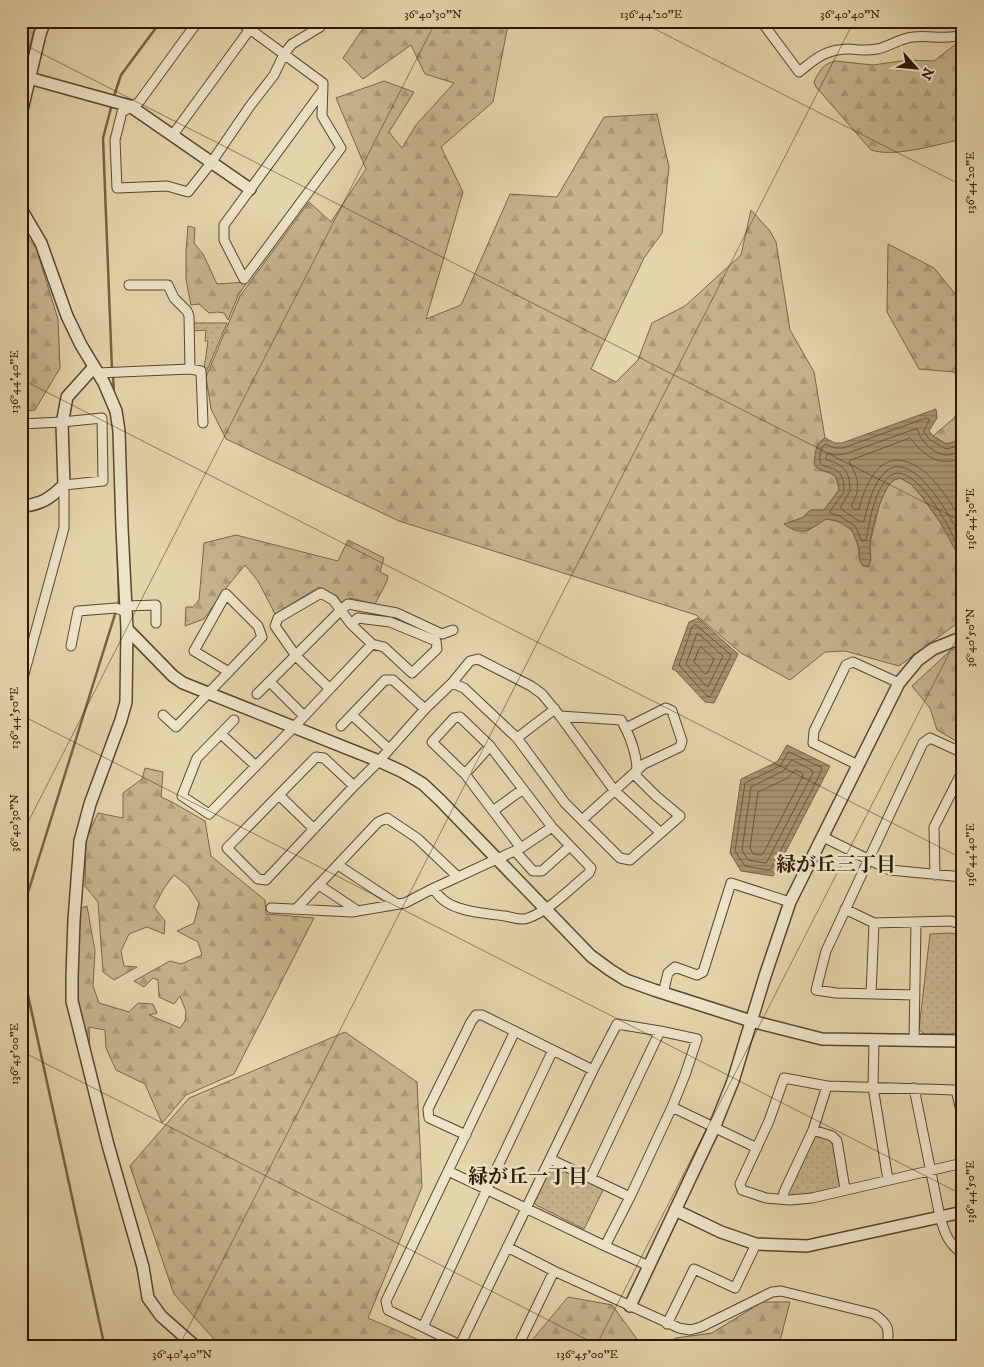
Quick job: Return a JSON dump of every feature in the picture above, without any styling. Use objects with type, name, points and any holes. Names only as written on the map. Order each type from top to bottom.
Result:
[{"type":"street","points":[[21,114],[25,79],[45,21]]},
{"type":"street","points":[[124,21],[126,23],[127,21]]},
{"type":"street","points":[[198,21],[140,102],[122,112],[115,140],[117,188],[168,186],[188,192],[274,75],[284,54],[292,44],[325,21]]},
{"type":"street","points":[[239,21],[323,83],[323,90],[322,116],[341,148],[244,279],[224,240],[224,225],[323,90]]},
{"type":"street","points":[[761,21],[798,72],[819,56],[831,51],[879,49],[913,37],[946,38],[963,35]]},
{"type":"street","points":[[172,136],[250,29]]},
{"type":"street","points":[[25,79],[130,106],[250,189]]},
{"type":"street","points":[[21,209],[41,243],[67,316],[81,345],[104,371],[104,383],[116,411],[119,431],[122,609],[127,630],[126,702],[90,804],[80,841],[74,930],[72,1001],[108,1145],[143,1267],[148,1298],[161,1316],[195,1346]]},
{"type":"street","points":[[129,286],[168,285],[174,298],[187,311],[189,316],[190,369]]},
{"type":"street","points":[[21,685],[64,528],[62,422],[67,397],[104,371],[190,369],[201,371],[203,423]]},
{"type":"street","points":[[21,424],[102,418],[103,481],[64,485],[50,498],[38,504],[21,507]]},
{"type":"street","points":[[330,689],[296,656],[275,626],[278,618],[321,593],[333,600],[352,624],[372,644],[384,647],[412,673],[437,649],[436,641],[390,622],[358,618],[352,624]]},
{"type":"street","points":[[164,715],[176,727],[208,694],[229,672],[262,637],[258,626],[226,594],[194,651],[229,672]]},
{"type":"street","points":[[257,694],[348,604],[397,613],[442,634],[453,630]]},
{"type":"street","points":[[72,646],[78,611],[156,605],[156,623]]},
{"type":"street","points":[[127,630],[173,676],[183,683],[379,761],[423,784],[591,956],[626,980],[751,1021],[822,1039],[963,1041]]},
{"type":"street","points":[[630,1306],[714,1128],[733,1081],[790,902],[858,764],[899,683],[918,660],[933,649],[963,637]]},
{"type":"street","points":[[234,720],[197,758],[182,796],[209,814],[294,728],[372,644]]},
{"type":"street","points":[[354,786],[324,758],[316,757],[227,848],[258,879],[266,880],[379,761],[425,709],[452,683],[470,661],[478,659],[531,686],[542,694],[614,790],[661,833]]},
{"type":"street","points":[[858,764],[813,743],[814,731],[846,665],[854,662],[899,683]]},
{"type":"street","points":[[341,726],[385,680],[393,680],[425,709]]},
{"type":"street","points":[[270,682],[304,716]]},
{"type":"street","points":[[452,683],[464,688],[517,738],[565,803],[620,858],[630,860],[680,816],[636,776],[638,771],[636,759],[626,728],[621,720],[558,713],[517,738]]},
{"type":"street","points":[[582,820],[644,764],[680,747],[682,741],[672,711],[666,708],[626,728]]},
{"type":"street","points":[[352,715],[389,749]]},
{"type":"street","points":[[434,888],[437,894],[446,902],[464,910],[526,919],[546,909],[589,873],[591,868],[552,827],[490,746],[460,717],[454,718],[432,742],[465,774],[533,871],[542,871],[570,846]]},
{"type":"street","points":[[221,734],[256,766]]},
{"type":"street","points":[[915,995],[836,993],[816,990],[826,951],[923,743],[930,738],[963,753]]},
{"type":"street","points":[[465,774],[490,746]]},
{"type":"street","points":[[936,874],[934,827],[963,770]]},
{"type":"street","points":[[493,812],[523,789]]},
{"type":"street","points":[[278,795],[314,829]]},
{"type":"street","points":[[296,909],[378,822],[387,818],[417,838],[458,877]]},
{"type":"street","points":[[271,908],[352,912],[405,903],[518,850],[552,827]]},
{"type":"street","points":[[823,837],[890,870],[963,877]]},
{"type":"street","points":[[338,865],[397,904]]},
{"type":"street","points":[[663,993],[668,974],[675,966],[697,974],[703,972],[731,883],[790,902]]},
{"type":"street","points":[[319,884],[358,911]]},
{"type":"street","points":[[845,909],[874,923],[951,921],[963,925]]},
{"type":"street","points":[[914,1040],[916,922]]},
{"type":"street","points":[[871,994],[874,923]]},
{"type":"street","points":[[466,1135],[429,1118],[428,1109],[470,1022],[476,1015],[482,1015],[593,1070]]},
{"type":"street","points":[[516,1031],[386,1301],[388,1310],[461,1345],[616,1024],[697,1039],[686,1075],[672,1107],[605,1246]]},
{"type":"street","points":[[591,1177],[660,1031]]},
{"type":"street","points":[[874,1040],[873,1087],[888,1180]]},
{"type":"street","points":[[423,1327],[553,1050]]},
{"type":"street","points":[[963,1119],[956,1090],[827,1086],[784,1078],[769,1121],[740,1184],[742,1190],[766,1198],[790,1200],[812,1198],[963,1163]]},
{"type":"street","points":[[783,1199],[784,1192],[813,1130],[827,1086]]},
{"type":"street","points":[[914,1088],[940,1217],[946,1236],[953,1247],[963,1254]]},
{"type":"street","points":[[672,1107],[757,1148]]},
{"type":"street","points":[[813,1130],[832,1136],[837,1141],[845,1190]]},
{"type":"street","points":[[550,1159],[630,1197]]},
{"type":"street","points":[[448,1171],[649,1266]]},
{"type":"street","points":[[675,1210],[721,1232],[756,1244],[807,1246],[963,1212]]},
{"type":"street","points":[[667,1324],[694,1269],[735,1288],[756,1244]]},
{"type":"street","points":[[507,1247],[679,1328],[690,1330],[702,1327],[772,1292],[781,1291],[874,1314],[884,1322],[889,1334],[887,1346]]},
{"type":"street","points":[[518,1346],[554,1270]]},
{"type":"green space","points":[[21,21],[37,21],[24,65],[21,67]]},
{"type":"green space","points":[[368,21],[514,21],[507,30],[493,102],[441,147],[463,192],[426,319],[461,305],[510,194],[557,197],[604,117],[657,114],[669,167],[662,233],[644,258],[591,369],[616,382],[638,360],[652,323],[685,306],[741,255],[751,210],[770,231],[776,242],[790,330],[814,372],[825,438],[818,444],[816,452],[819,470],[834,476],[839,490],[824,510],[811,510],[802,518],[784,524],[807,531],[826,519],[843,524],[848,527],[855,537],[860,561],[871,561],[870,543],[880,502],[889,484],[900,478],[911,484],[923,498],[963,559],[963,619],[899,666],[845,651],[825,652],[790,680],[741,653],[696,615],[399,521],[226,439],[211,409],[206,377],[240,296],[309,202],[331,222],[366,169],[336,98],[384,81],[414,92],[389,132],[402,148],[416,125],[454,83],[425,74],[411,45],[363,79],[343,58]]},
{"type":"green space","points":[[963,40],[963,139],[904,151],[881,152],[871,150],[816,87],[814,82],[822,68],[835,61],[873,65],[908,60],[934,61]]},
{"type":"green space","points":[[188,226],[195,228],[194,243],[203,254],[217,284],[247,282],[238,296],[228,320],[224,313],[209,313],[199,304],[191,305],[186,280]]},
{"type":"green space","points":[[21,230],[36,248],[58,319],[60,368],[35,410],[21,412]]},
{"type":"green space","points":[[888,244],[934,268],[961,301],[963,301],[963,387],[954,372],[919,369],[887,312]]},
{"type":"green space","points":[[194,323],[227,323],[203,376],[208,341],[205,341],[206,330],[193,331]]},
{"type":"green space","points":[[963,402],[963,440],[946,444],[933,436],[954,418]]},
{"type":"green space","points":[[236,535],[338,561],[348,540],[384,558],[380,572],[388,576],[387,581],[375,604],[350,598],[342,603],[337,596],[319,587],[275,614],[258,581],[245,565],[204,619],[185,626],[186,607],[193,607],[199,600],[204,543]]},
{"type":"green space","points":[[963,647],[963,745],[937,730],[930,708],[912,686],[951,650]]},
{"type":"green space","points":[[145,768],[163,772],[161,797],[205,821],[211,856],[265,900],[266,914],[314,918],[234,1074],[186,1095],[162,1123],[145,1084],[116,1070],[106,1048],[105,1030],[89,1027],[90,1054],[77,1000],[81,908],[87,906],[95,951],[93,986],[99,1003],[129,1012],[138,1003],[153,1004],[157,1013],[149,1015],[180,1028],[185,1021],[186,1011],[180,996],[174,1004],[159,997],[158,980],[153,978],[144,987],[134,981],[170,961],[181,964],[202,955],[198,942],[177,931],[194,923],[199,903],[188,886],[174,875],[164,888],[154,907],[165,921],[164,934],[147,927],[129,934],[121,951],[124,966],[137,967],[114,980],[103,972],[98,902],[85,886],[86,839],[98,813],[123,818],[123,793],[142,779]]},
{"type":"green space","points":[[950,933],[963,935],[963,1034],[924,1034],[919,1029],[930,934]]},
{"type":"green space","points":[[345,1032],[417,1082],[422,1187],[368,1318],[433,1346],[220,1346],[174,1294],[130,1166],[189,1098]]},
{"type":"green space","points":[[817,1136],[830,1139],[842,1184],[840,1188],[790,1197],[787,1193],[813,1138]]},
{"type":"green space","points":[[555,1165],[604,1188],[584,1229],[536,1205],[534,1202],[551,1166]]},
{"type":"green space","points":[[568,1297],[612,1305],[642,1346],[530,1346],[533,1339]]},
{"type":"green space","points":[[762,1302],[790,1302],[781,1337],[776,1346],[661,1346],[676,1338],[712,1333]]},
{"type":"water","points":[[936,409],[937,418],[929,431],[933,436],[946,444],[963,440],[963,559],[958,555],[940,522],[923,498],[911,484],[900,478],[889,485],[878,510],[871,537],[869,567],[863,566],[860,561],[859,548],[852,530],[838,521],[826,519],[810,529],[801,531],[796,531],[784,524],[802,518],[811,510],[824,510],[839,490],[839,485],[834,475],[814,465],[816,450],[822,440],[825,438],[835,443],[842,443]]},
{"type":"water","points":[[698,618],[738,654],[714,703],[705,702],[672,669],[689,622]]},
{"type":"water","points":[[787,745],[830,766],[773,876],[741,871],[730,853],[741,779],[777,762]]},
{"type":"waterway","points":[[113,99],[121,75],[161,21]]},
{"type":"waterway","points":[[112,104],[103,138],[112,370]]},
{"type":"waterway","points":[[113,376],[114,394]]},
{"type":"waterway","points":[[117,534],[119,601],[117,606]]},
{"type":"waterway","points":[[21,915],[116,611]]},
{"type":"waterway","points":[[21,963],[103,1339],[110,1346]]},
{"type":"district","name":"緑が丘三丁目","points":[[836,864]]},
{"type":"district","name":"緑が丘一丁目","points":[[528,1176]]}]
